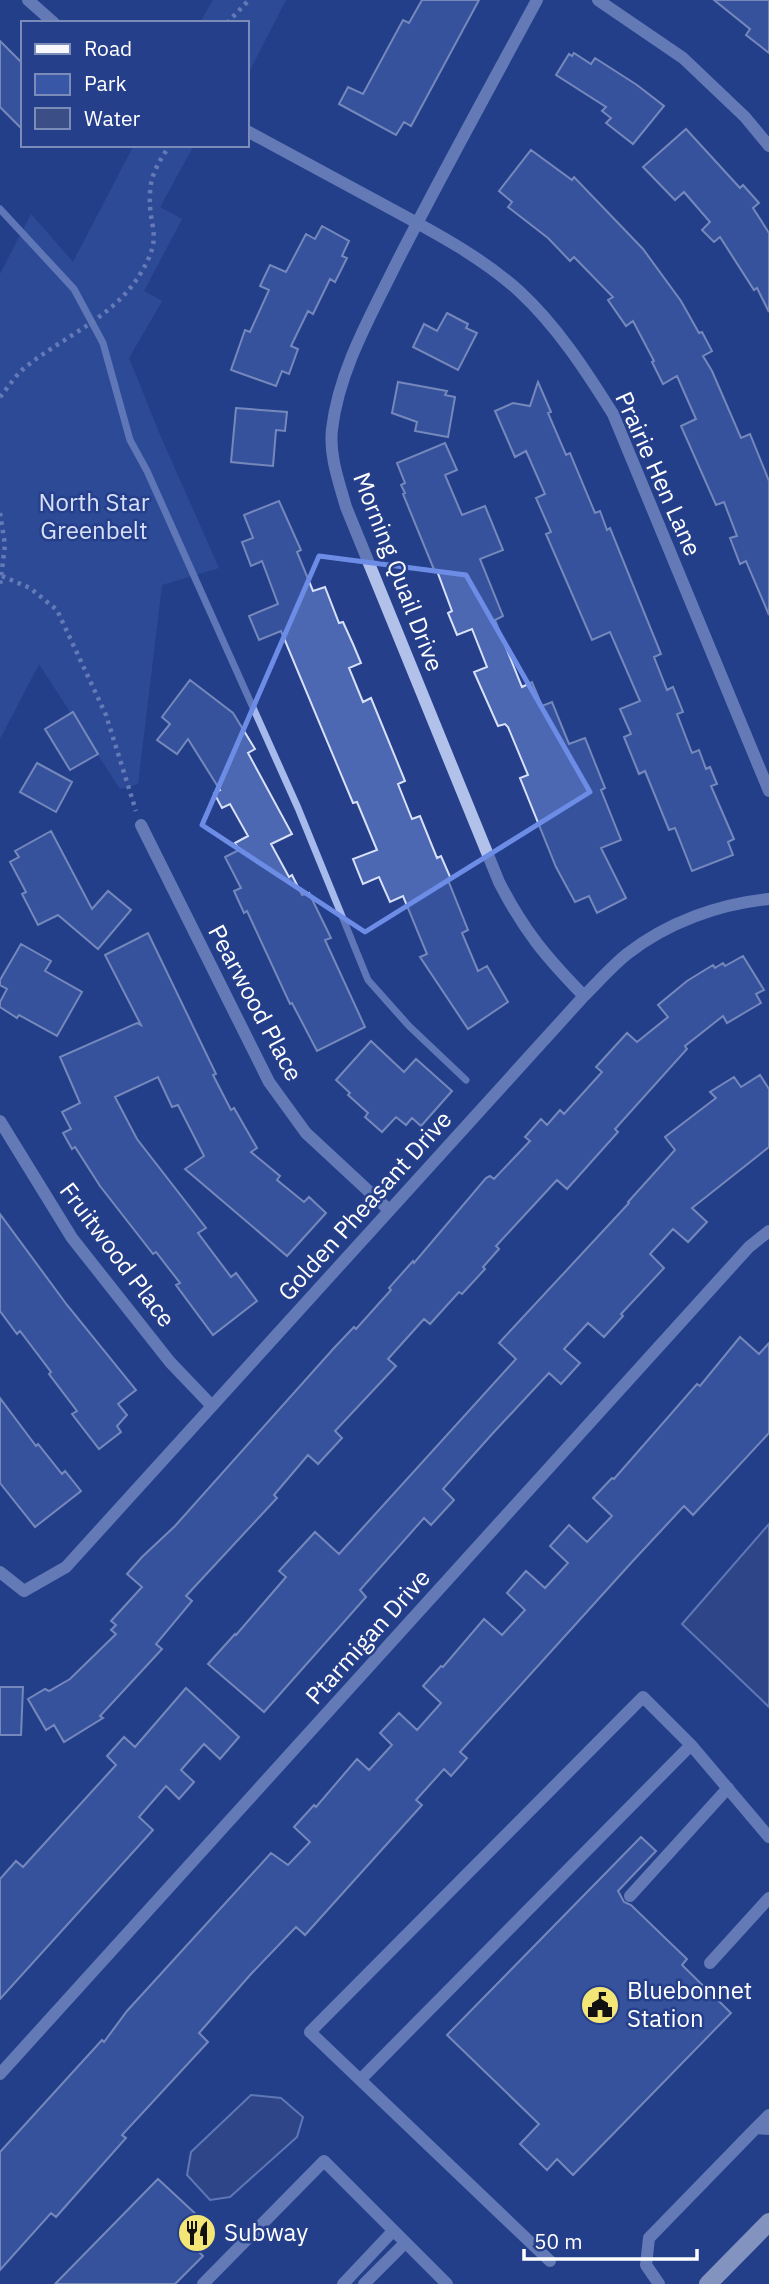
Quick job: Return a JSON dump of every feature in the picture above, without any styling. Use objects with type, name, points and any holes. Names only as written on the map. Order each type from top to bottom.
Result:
[{"type":"main road","points":[[708,2284],[769,2222]]},
{"type":"street","points":[[28,0],[52,21]]},
{"type":"street","name":"Morning Quail Drive","points":[[537,0],[417,223],[359,339],[343,383],[332,430],[334,467],[346,507],[499,883],[519,920],[548,960],[583,996]]},
{"type":"street","points":[[597,0],[683,58],[745,117],[769,146]]},
{"type":"street","name":"Prairie Hen Lane","points":[[248,132],[480,260],[520,292],[556,332],[589,374],[612,414],[769,791]]},
{"type":"street","name":"Pearwood Place","points":[[141,825],[269,1082],[306,1133],[389,1210]]},
{"type":"street","name":"Golden Pheasant Drive","points":[[0,1572],[24,1591],[66,1567],[583,996],[627,953],[681,921],[737,902],[769,899]]},
{"type":"street","name":"Fruitwood Place","points":[[0,1121],[72,1238],[170,1362],[212,1406]]},
{"type":"street","name":"Ptarmigan Drive","points":[[0,2074],[749,1248],[769,1231]]},
{"type":"street","points":[[550,2261],[310,2032],[643,1697],[691,1745],[769,1837]]},
{"type":"street","points":[[360,2080],[691,1745]]},
{"type":"street","points":[[631,1896],[728,1788]]},
{"type":"street","points":[[710,1963],[769,1898]]},
{"type":"street","points":[[659,2284],[646,2265],[649,2238],[762,2128],[769,2115]]},
{"type":"street","points":[[203,2284],[324,2161],[447,2284]]},
{"type":"street","points":[[343,2284],[393,2231]]},
{"type":"street","points":[[364,2284],[405,2243]]},
{"type":"path","points":[[229,21],[249,0]]},
{"type":"path","points":[[0,397],[26,366],[104,314],[125,296],[143,270],[155,245],[149,193],[155,168],[169,147]]},
{"type":"path","points":[[0,513],[5,545],[0,586]]},
{"type":"path","points":[[2,576],[30,588],[57,610],[106,715],[141,825]]},
{"type":"highlighted area","points":[[319,556],[466,575],[590,792],[365,932],[202,825]]},
{"type":"green space","points":[[213,0],[286,0],[248,74],[248,21],[201,21]]},
{"type":"green space","name":"North Star Greenbelt","points":[[133,147],[193,147],[160,207],[182,219],[144,291],[162,301],[129,358],[219,568],[162,585],[138,784],[120,789],[39,664],[0,739],[0,274],[31,214],[73,262]]},
{"type":"water","points":[[769,1524],[769,1707],[682,1624]]},
{"type":"water","points":[[251,2095],[281,2098],[303,2117],[297,2137],[230,2197],[210,2200],[187,2175],[191,2152]]},
{"type":"building","points":[[422,0],[479,0],[411,126],[404,122],[396,135],[339,104],[348,87],[363,94],[403,20],[409,23]]},
{"type":"building","points":[[714,0],[769,0],[769,53],[746,35],[750,29]]},
{"type":"building","points":[[0,41],[21,62],[21,128],[0,107]]},
{"type":"building","points":[[574,53],[591,64],[595,58],[664,106],[633,144],[606,123],[611,118],[602,111],[606,107],[556,75],[569,54],[572,56]]},
{"type":"building","points":[[686,129],[740,188],[743,185],[759,203],[753,208],[769,233],[769,312],[757,288],[754,290],[720,237],[714,242],[702,230],[710,222],[684,192],[675,200],[643,167]]},
{"type":"building","points":[[531,150],[572,180],[574,177],[643,249],[681,301],[699,333],[702,332],[712,351],[703,356],[741,438],[750,434],[769,481],[769,615],[746,561],[740,564],[730,538],[737,536],[724,502],[716,505],[681,426],[696,419],[677,376],[663,384],[633,321],[626,326],[608,300],[613,297],[574,257],[570,261],[548,238],[508,207],[512,202],[499,191]]},
{"type":"building","points":[[322,226],[349,241],[342,256],[347,258],[335,282],[330,279],[313,314],[308,311],[291,346],[298,349],[289,374],[282,371],[276,386],[231,370],[245,330],[250,332],[269,290],[260,286],[270,265],[286,272],[306,234],[315,239]]},
{"type":"building","points":[[447,313],[468,324],[466,328],[477,333],[458,370],[413,347],[424,324],[437,331]]},
{"type":"building","points":[[398,382],[447,391],[445,395],[455,397],[448,437],[415,431],[417,422],[392,413]]},
{"type":"building","points":[[538,382],[566,455],[570,453],[595,513],[600,511],[607,530],[610,528],[661,654],[654,657],[667,690],[673,687],[683,712],[677,714],[692,753],[699,750],[706,769],[710,767],[717,784],[711,786],[734,839],[728,842],[733,855],[692,871],[675,828],[669,830],[645,771],[639,774],[624,737],[631,734],[620,709],[640,701],[610,632],[592,640],[546,534],[551,532],[536,498],[545,494],[526,451],[515,457],[495,411],[513,403],[530,406]]},
{"type":"building","points":[[236,408],[287,412],[285,431],[276,430],[273,466],[231,462]]},
{"type":"building","points":[[445,443],[457,470],[445,475],[462,515],[485,506],[503,550],[480,559],[503,616],[495,620],[522,687],[532,682],[542,706],[552,702],[569,744],[585,738],[605,788],[601,790],[621,840],[601,848],[626,898],[597,913],[589,896],[575,902],[556,867],[520,778],[528,775],[508,727],[505,724],[498,726],[474,672],[487,667],[472,629],[457,635],[448,613],[452,611],[437,571],[435,572],[403,494],[405,493],[401,485],[405,483],[397,463]]},
{"type":"building","points":[[279,501],[301,550],[297,552],[313,591],[325,587],[339,623],[343,622],[353,644],[361,663],[349,668],[363,702],[371,698],[405,781],[398,784],[412,819],[420,816],[437,858],[441,856],[451,879],[448,880],[468,930],[462,933],[478,971],[487,966],[508,1002],[468,1029],[420,957],[427,954],[403,896],[390,902],[379,877],[363,884],[353,859],[377,850],[357,802],[353,803],[281,631],[259,640],[249,616],[278,604],[262,561],[251,566],[242,542],[253,538],[244,515]]},
{"type":"building","points":[[190,680],[233,713],[255,749],[248,753],[292,834],[271,844],[302,895],[309,893],[331,938],[325,940],[365,1027],[317,1051],[292,1003],[290,1004],[247,911],[244,913],[234,891],[241,888],[225,857],[239,850],[235,843],[248,836],[230,804],[222,808],[214,793],[220,790],[188,739],[177,754],[157,740],[170,724],[162,717]]},
{"type":"building","points":[[73,712],[98,754],[70,770],[45,729]]},
{"type":"building","points":[[37,763],[72,782],[56,812],[20,792]]},
{"type":"building","points":[[51,831],[92,909],[108,891],[131,910],[98,949],[58,915],[38,925],[22,894],[26,892],[10,862],[19,857],[15,851]]},
{"type":"building","points":[[148,933],[216,1074],[213,1075],[231,1110],[234,1108],[257,1148],[251,1152],[280,1176],[277,1180],[304,1202],[309,1197],[326,1213],[287,1256],[185,1169],[204,1156],[178,1105],[172,1107],[158,1077],[115,1097],[137,1139],[206,1228],[198,1233],[231,1277],[236,1273],[257,1301],[213,1335],[176,1285],[180,1283],[156,1252],[153,1254],[100,1186],[75,1147],[72,1149],[63,1133],[71,1129],[62,1112],[80,1103],[60,1057],[137,1023],[141,1025],[105,955]]},
{"type":"building","points":[[21,944],[51,961],[45,971],[82,992],[57,1036],[0,1007],[7,989],[0,985],[0,980]]},
{"type":"building","points":[[743,956],[764,990],[756,994],[761,1003],[727,1023],[723,1016],[685,1046],[687,1049],[615,1129],[618,1132],[567,1189],[557,1180],[496,1246],[499,1249],[483,1267],[485,1269],[462,1294],[459,1292],[430,1324],[424,1319],[388,1359],[396,1366],[335,1431],[342,1438],[318,1464],[308,1455],[274,1495],[277,1498],[186,1596],[192,1601],[156,1644],[162,1649],[100,1716],[103,1718],[64,1742],[54,1725],[46,1730],[28,1699],[70,1679],[116,1634],[111,1630],[116,1625],[111,1621],[142,1587],[127,1574],[142,1557],[175,1526],[334,1348],[354,1327],[356,1329],[486,1178],[490,1176],[494,1179],[530,1141],[525,1137],[541,1119],[547,1125],[560,1110],[564,1114],[602,1072],[596,1067],[627,1033],[637,1042],[668,1017],[658,1005],[687,981],[713,965],[715,968],[723,963],[725,966]]},
{"type":"building","points":[[371,1041],[404,1072],[416,1059],[452,1091],[421,1126],[412,1118],[406,1125],[396,1117],[382,1132],[365,1117],[368,1113],[336,1080]]},
{"type":"building","points":[[760,1075],[769,1089],[769,1147],[692,1208],[707,1222],[688,1242],[673,1229],[650,1254],[664,1268],[621,1314],[623,1316],[604,1337],[588,1323],[564,1349],[580,1363],[561,1384],[549,1373],[493,1433],[443,1489],[454,1500],[431,1525],[424,1518],[360,1590],[366,1597],[264,1712],[208,1664],[286,1577],[279,1571],[315,1532],[339,1554],[516,1359],[499,1343],[675,1150],[665,1137],[716,1098],[710,1092],[734,1077],[741,1087]]},
{"type":"building","points":[[0,1214],[67,1305],[136,1390],[118,1404],[127,1415],[117,1426],[121,1432],[99,1449],[72,1414],[77,1411],[49,1374],[51,1372],[20,1331],[17,1334],[0,1311]]},
{"type":"building","points":[[740,1337],[759,1354],[769,1343],[769,1433],[693,1515],[684,1506],[631,1563],[460,1752],[467,1758],[451,1776],[444,1769],[416,1800],[422,1805],[305,1935],[296,1927],[251,1974],[199,2033],[208,2042],[122,2135],[126,2138],[56,2217],[51,2213],[0,2270],[0,2152],[102,2040],[104,2042],[127,2011],[271,1853],[288,1865],[310,1842],[294,1827],[314,1805],[316,1807],[357,1759],[369,1770],[392,1745],[380,1733],[399,1713],[417,1730],[441,1703],[423,1686],[441,1666],[443,1667],[484,1619],[502,1635],[525,1610],[507,1593],[526,1571],[545,1588],[568,1563],[550,1546],[569,1525],[587,1542],[612,1516],[593,1498],[614,1479],[697,1384],[700,1386]]},
{"type":"building","points":[[0,1398],[36,1446],[38,1444],[62,1474],[65,1471],[81,1491],[35,1527],[0,1483]]},
{"type":"building","points":[[0,1687],[23,1687],[21,1735],[0,1735]]},
{"type":"building","points":[[186,1688],[239,1737],[220,1759],[204,1744],[181,1770],[194,1782],[179,1799],[166,1786],[139,1817],[153,1830],[0,1999],[0,1879],[16,1861],[23,1867],[116,1765],[107,1756],[124,1737],[135,1747]]},
{"type":"building","name":"Bluebonnet Station","points":[[641,1837],[656,1851],[618,1891],[624,1902],[631,1905],[687,1959],[682,1965],[731,2013],[573,2175],[557,2159],[547,2170],[520,2144],[539,2124],[447,2035]]},
{"type":"building","points":[[158,2179],[213,2230],[195,2248],[203,2256],[175,2284],[55,2284]]},
{"type":"waterway","points":[[0,209],[74,289],[103,343],[130,440],[147,471],[298,808],[368,980],[409,1026],[466,1080]]},
{"type":"place","name":"Bluebonnet Station","points":[[600,2005]]},
{"type":"place","name":"Subway","points":[[197,2233]]}]
